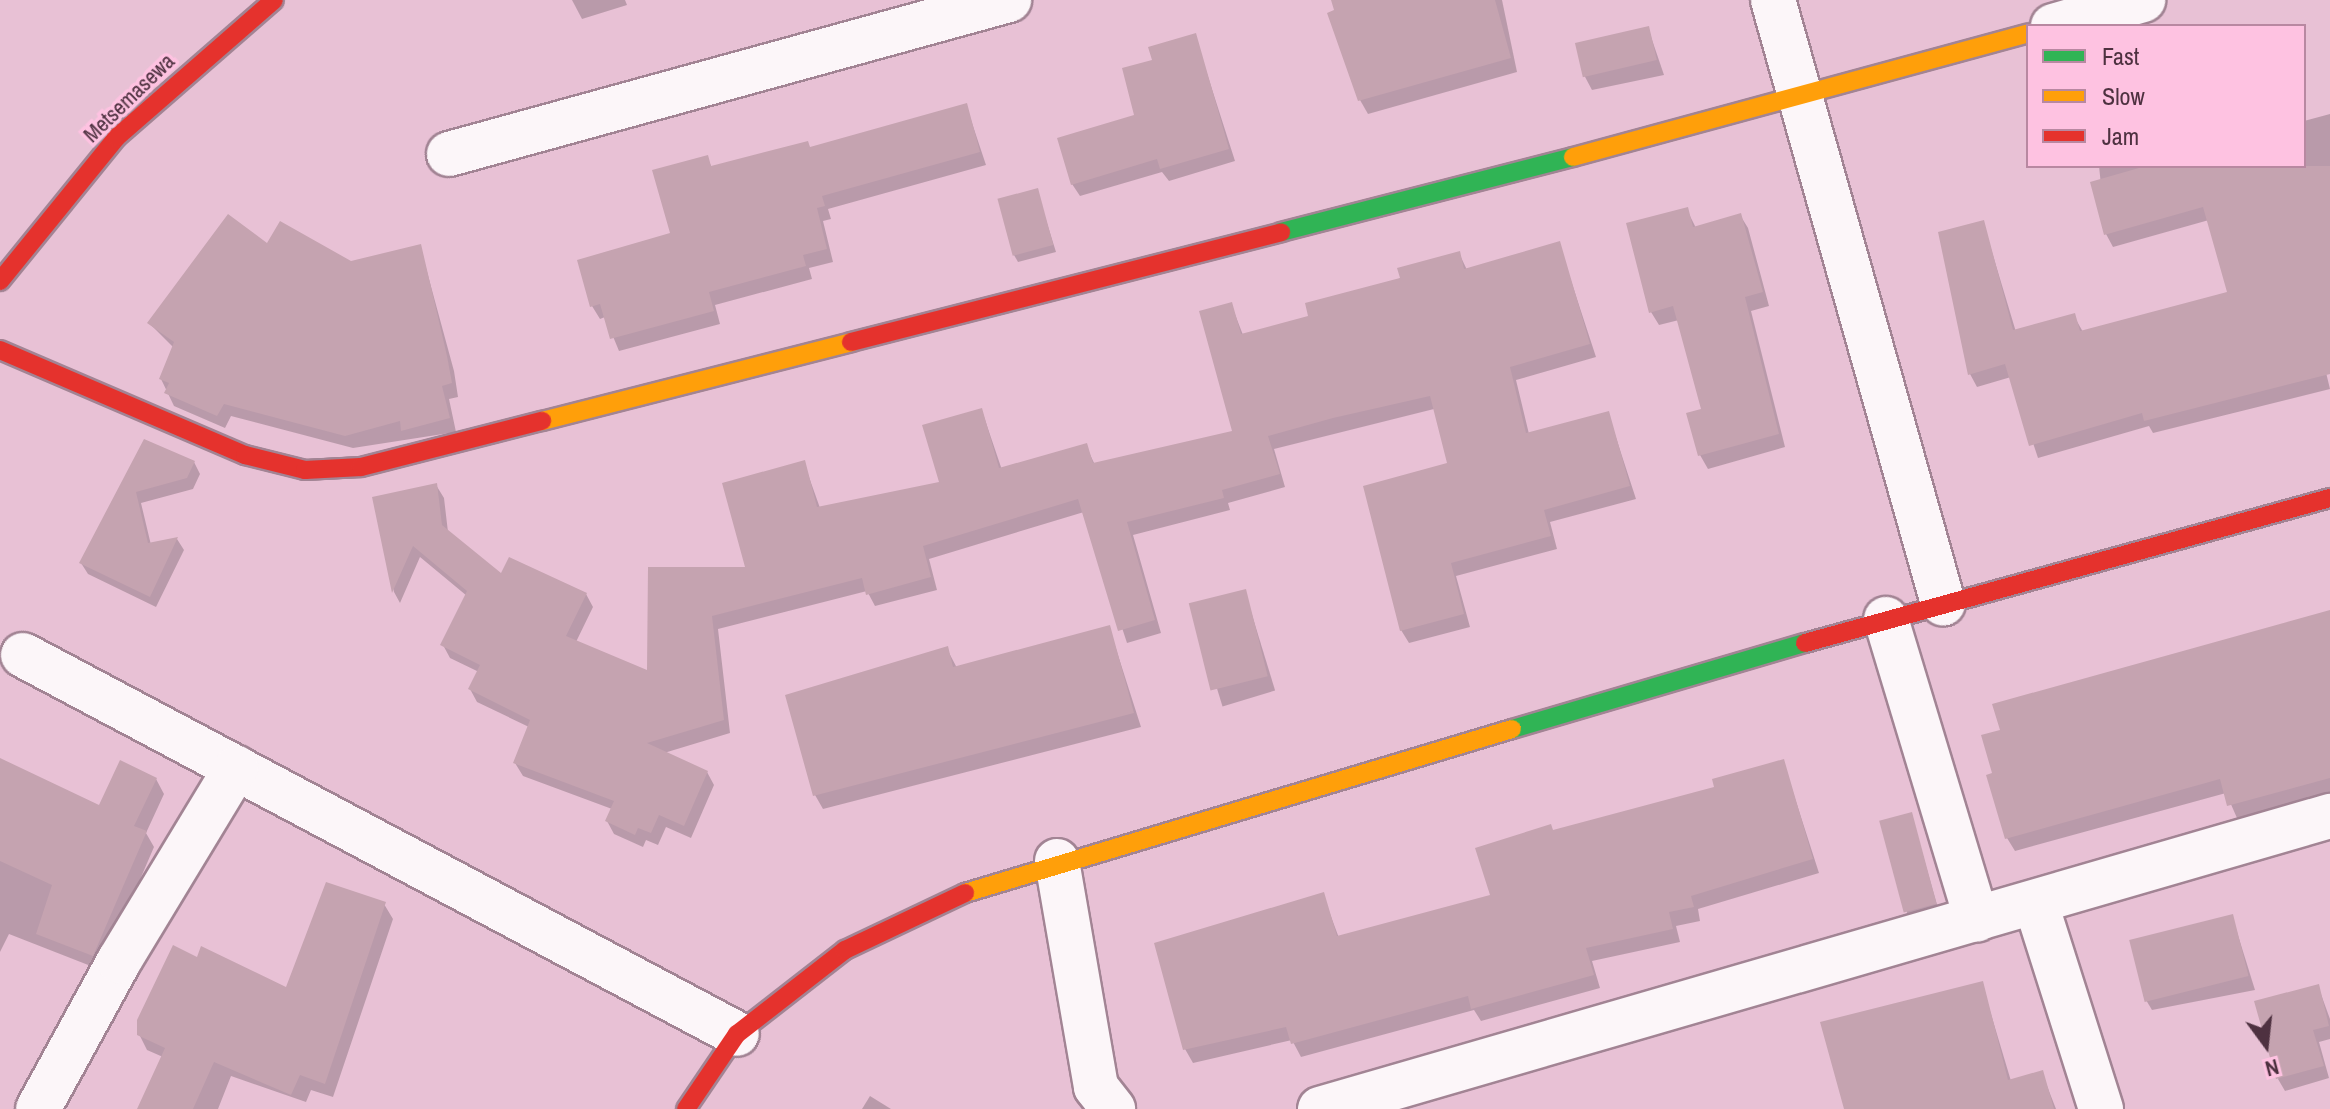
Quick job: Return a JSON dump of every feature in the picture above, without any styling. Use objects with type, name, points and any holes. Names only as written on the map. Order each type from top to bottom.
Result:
[{"type":"street","name":"Metsemasewa","points":[[0,281],[117,137],[274,0]]},
{"type":"street","points":[[449,154],[1009,0]]},
{"type":"street","points":[[1773,0],[1797,100],[1943,603]]},
{"type":"street","points":[[2060,24],[2143,0]]},
{"type":"street","points":[[0,350],[245,455],[305,470],[361,467],[1797,100],[2026,34]]},
{"type":"street","points":[[686,1109],[737,1034],[845,950],[934,905],[1057,861],[1886,619],[2330,498]]},
{"type":"street","points":[[1886,619],[1977,920]]},
{"type":"street","points":[[23,655],[737,1034]]},
{"type":"street","points":[[38,1109],[119,961],[236,768]]},
{"type":"street","points":[[1320,1109],[2036,904],[2330,816]]},
{"type":"street","points":[[1057,861],[1096,1087],[1113,1109]]},
{"type":"street","points":[[2036,904],[2101,1109]]},
{"type":"building","points":[[1331,0],[1495,0],[1511,58],[1358,101],[1327,13],[1334,10]]},
{"type":"building","points":[[1649,26],[1657,60],[1583,77],[1575,43]]},
{"type":"building","points":[[1196,33],[1229,149],[1160,169],[1157,159],[1071,185],[1057,138],[1134,115],[1122,68],[1152,60],[1148,47]]},
{"type":"building","points":[[967,103],[980,152],[822,196],[825,206],[817,208],[827,249],[803,255],[806,266],[709,292],[714,311],[610,339],[600,304],[590,307],[577,260],[670,233],[652,170],[708,155],[711,166],[808,141],[810,147]]},
{"type":"building","points":[[2330,166],[2330,374],[2144,421],[2142,413],[2029,446],[2005,364],[1968,375],[1938,232],[1984,220],[2013,330],[2075,313],[2080,331],[2227,292],[2203,207],[2104,235],[2090,182],[2139,168]]},
{"type":"building","points":[[1038,188],[1053,245],[1013,256],[997,199]]},
{"type":"building","points":[[1688,207],[1693,227],[1741,213],[1763,292],[1745,297],[1779,434],[1698,456],[1686,413],[1701,409],[1673,306],[1649,313],[1626,223]]},
{"type":"building","points":[[228,214],[267,243],[280,221],[351,261],[421,244],[452,383],[442,386],[450,418],[401,431],[400,421],[345,436],[224,404],[217,416],[164,393],[169,383],[159,379],[174,342],[147,323]]},
{"type":"building","points":[[1560,241],[1590,344],[1510,367],[1526,433],[1609,411],[1630,486],[1544,510],[1551,536],[1451,563],[1464,614],[1400,631],[1363,486],[1447,463],[1430,396],[1333,418],[1268,436],[1280,474],[1222,490],[1224,498],[1127,522],[1155,620],[1118,631],[1078,499],[923,546],[931,577],[866,595],[862,578],[712,616],[724,720],[647,743],[708,771],[684,826],[659,815],[651,833],[638,828],[635,835],[605,821],[614,801],[513,763],[530,720],[468,689],[480,665],[440,645],[467,591],[413,546],[392,593],[372,497],[437,483],[442,525],[501,573],[509,557],[587,593],[566,636],[647,670],[648,567],[745,567],[722,483],[805,460],[817,507],[939,482],[922,425],[982,408],[999,468],[1087,443],[1093,463],[1232,431],[1199,311],[1232,302],[1241,334],[1308,316],[1305,303],[1400,278],[1397,268],[1460,251],[1464,269]]},
{"type":"building","points":[[144,439],[195,461],[187,478],[136,492],[148,543],[178,537],[150,597],[79,563]]},
{"type":"building","points":[[1246,589],[1268,676],[1211,691],[1189,603]]},
{"type":"building","points":[[2330,610],[2330,778],[2227,806],[2220,779],[2005,839],[1986,775],[1992,773],[1981,735],[2000,730],[1992,704]]},
{"type":"building","points":[[1110,625],[1134,713],[813,796],[785,695],[948,646],[953,667]]},
{"type":"building","points":[[0,758],[99,805],[120,760],[157,778],[134,826],[147,831],[93,956],[36,934],[52,885],[0,861]]},
{"type":"building","points":[[1784,759],[1813,859],[1691,896],[1694,907],[1669,912],[1673,929],[1586,948],[1594,975],[1471,1009],[1468,996],[1291,1044],[1286,1027],[1183,1050],[1154,943],[1324,892],[1337,936],[1490,895],[1475,848],[1551,824],[1553,830],[1714,787],[1712,779]]},
{"type":"building","points":[[1912,812],[1937,904],[1904,913],[1879,821]]},
{"type":"building","points":[[326,882],[386,902],[325,1084],[300,1075],[291,1095],[214,1062],[193,1109],[137,1109],[165,1048],[137,1035],[137,1020],[173,945],[197,957],[201,946],[286,987]]},
{"type":"building","points":[[2233,914],[2248,976],[2145,1002],[2129,940]]},
{"type":"building","points":[[1983,981],[2008,1080],[2043,1070],[2054,1109],[1844,1109],[1820,1022]]},
{"type":"building","points":[[2319,984],[2329,1026],[2313,1030],[2324,1066],[2276,1079],[2254,1001]]},
{"type":"traffic: fast","points":[[1281,232],[1573,157]]},
{"type":"traffic: fast","points":[[1512,729],[1805,643]]},
{"type":"traffic: slow","points":[[1573,157],[2026,34]]},
{"type":"traffic: slow","points":[[542,421],[851,342]]},
{"type":"traffic: slow","points":[[965,893],[1512,729]]},
{"type":"traffic: jam","points":[[0,281],[117,137],[274,0]]},
{"type":"traffic: jam","points":[[851,342],[1281,232]]},
{"type":"traffic: jam","points":[[0,350],[245,455],[305,470],[361,467],[542,421]]},
{"type":"traffic: jam","points":[[1805,643],[2330,498]]},
{"type":"traffic: jam","points":[[686,1109],[737,1034],[845,950],[965,893]]}]
